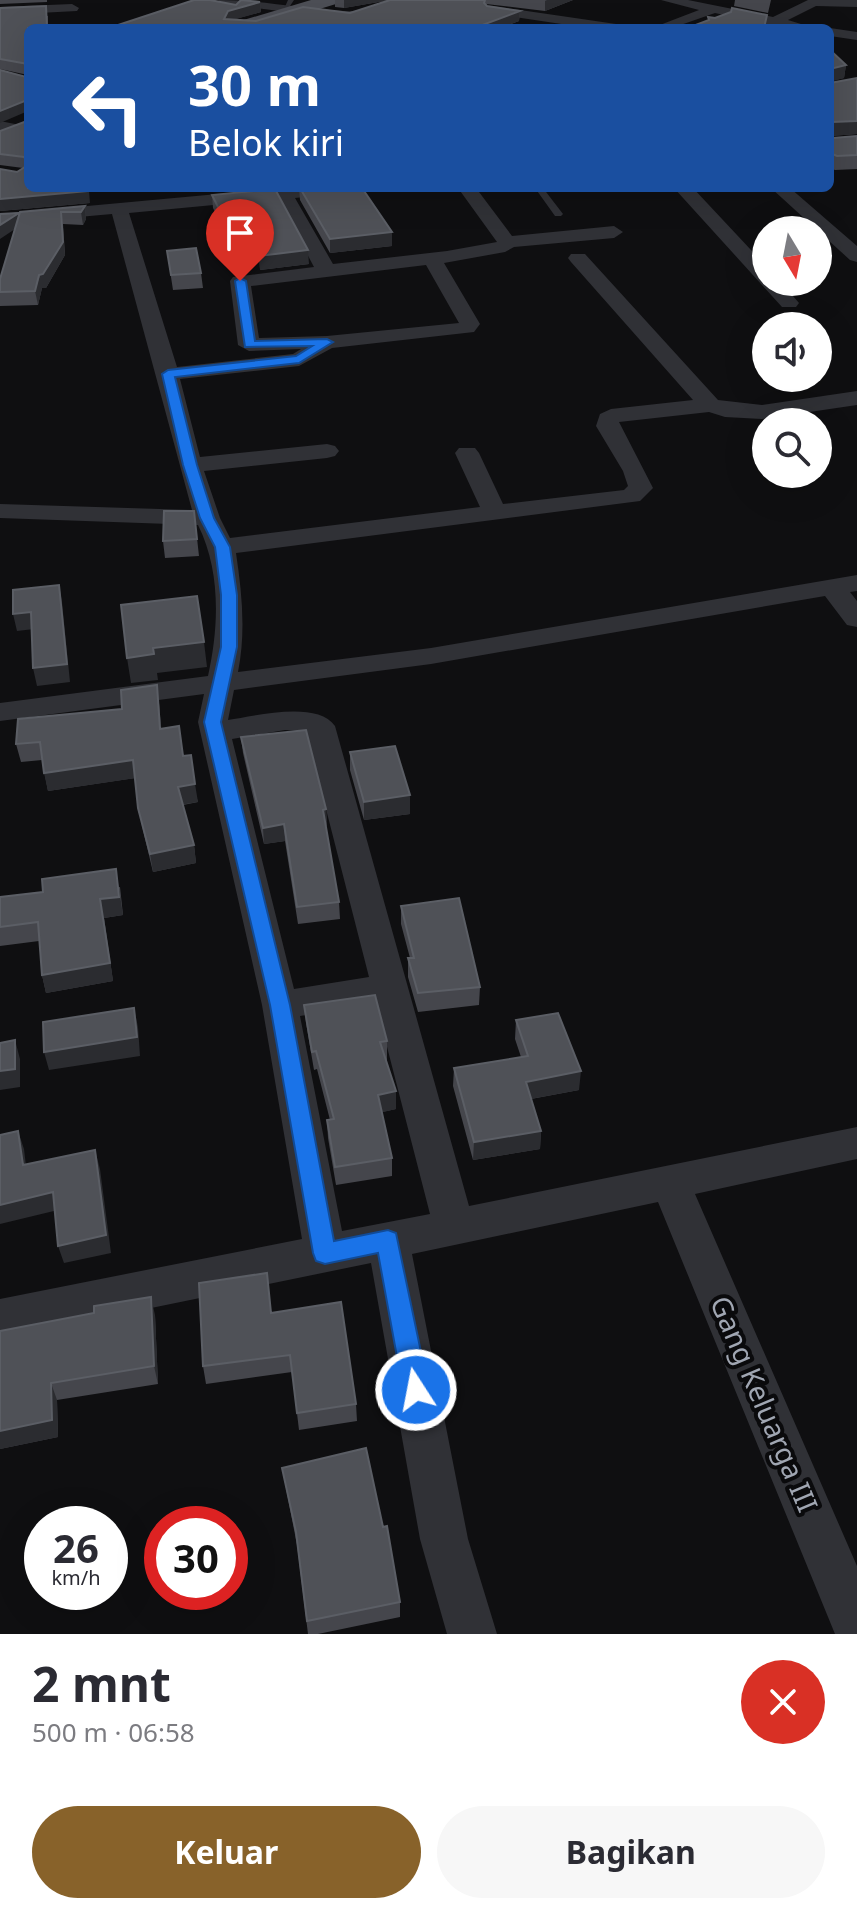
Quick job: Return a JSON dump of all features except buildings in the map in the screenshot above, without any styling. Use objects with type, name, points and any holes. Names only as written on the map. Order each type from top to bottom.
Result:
[{"type":"main road","points":[[247,24],[292,6],[330,0]]},
{"type":"street","points":[[225,0],[292,6],[349,16],[406,0]]},
{"type":"street","points":[[668,0],[784,24]]},
{"type":"street","points":[[773,22],[814,2],[857,3]]},
{"type":"street","points":[[0,11],[72,8]]},
{"type":"street","points":[[492,10],[588,24]]},
{"type":"street","points":[[671,24],[712,10]]},
{"type":"street","points":[[834,33],[857,36]]},
{"type":"street","points":[[0,219],[309,192]]},
{"type":"street","points":[[470,192],[507,242]]},
{"type":"street","points":[[687,192],[752,263]]},
{"type":"street","points":[[785,192],[856,254]]},
{"type":"street","points":[[285,195],[326,270]]},
{"type":"street","points":[[119,209],[168,374],[190,465],[207,518],[222,547],[229,595],[229,647],[213,722],[280,1005],[325,1253]]},
{"type":"street","points":[[432,259],[470,324],[467,328],[327,342],[249,345],[240,281],[497,250],[507,242],[614,232]]},
{"type":"street","points":[[578,258],[710,405],[723,411],[768,410],[857,398]]},
{"type":"street","points":[[783,296],[789,303]]},
{"type":"street","points":[[168,374],[299,360],[327,342]]},
{"type":"street","points":[[222,547],[631,496],[641,488],[635,471],[607,426],[608,419],[611,416],[710,405]]},
{"type":"street","points":[[190,465],[327,451]]},
{"type":"street","points":[[467,453],[494,511]]},
{"type":"street","points":[[0,511],[207,518]]},
{"type":"street","points":[[0,712],[431,656],[844,585],[857,619]]},
{"type":"street","points":[[215,732],[297,720],[320,726],[454,1227]]},
{"type":"street","points":[[280,1005],[389,988]]},
{"type":"street","points":[[0,1319],[857,1143]]},
{"type":"street","name":"Gang Keluarga III","points":[[670,1182],[857,1625]]},
{"type":"street","points":[[388,1241],[444,1539],[472,1634]]},
{"type":"lane","points":[[542,192],[558,214]]},
{"type":"route","points":[[240,281],[249,345],[327,342],[299,360],[168,374],[190,465],[207,518],[222,547],[229,595],[229,647],[213,722],[280,1005],[325,1253],[388,1241],[416,1390]]}]
